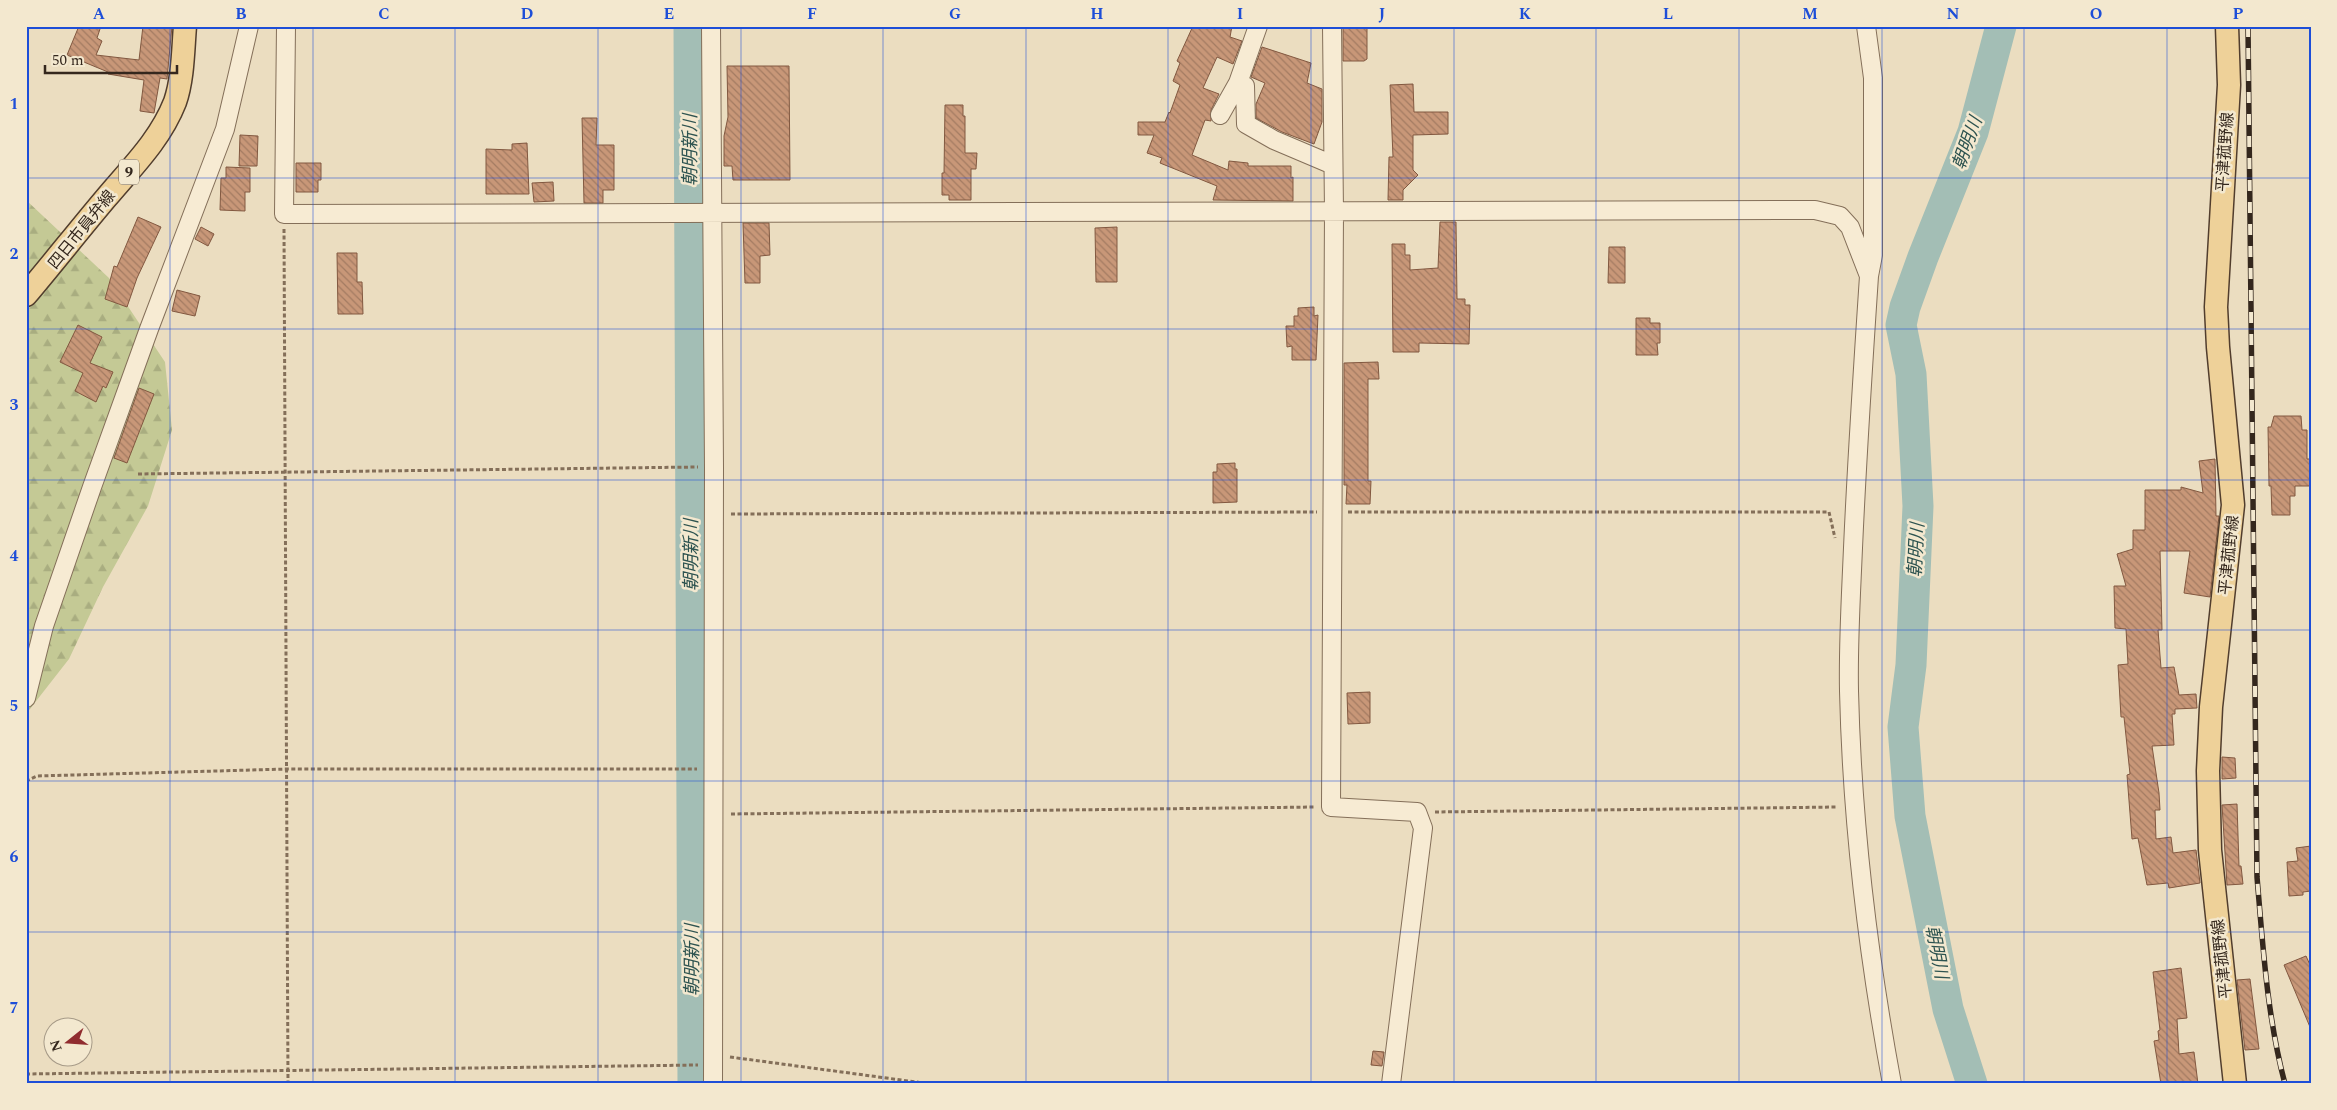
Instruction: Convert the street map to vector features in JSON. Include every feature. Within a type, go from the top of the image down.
[{"type":"main road","name":"四日市員弁線","points":[[26,296],[106,197],[145,154],[164,124],[175,100],[183,56],[185,26]]},
{"type":"main road","name":"平津菰野線","points":[[2227,26],[2229,85],[2216,307],[2233,505],[2211,707],[2208,772],[2210,850],[2234,1084]]},
{"type":"street","points":[[26,698],[44,626],[92,487],[148,329],[225,129],[250,26]]},
{"type":"street","points":[[286,26],[284,214],[697,211],[1334,212],[1815,210],[1840,216],[1850,227],[1869,276]]},
{"type":"street","points":[[711,26],[697,211],[713,814],[713,1084]]},
{"type":"street","points":[[1220,115],[1238,83],[1258,26]]},
{"type":"street","points":[[1332,26],[1334,212],[1332,807],[1417,812],[1424,828],[1391,1084]]},
{"type":"street","points":[[1866,26],[1873,78],[1873,255],[1869,276],[1857,458],[1849,690],[1851,745],[1864,893],[1881,1026],[1892,1084]]},
{"type":"street","points":[[1238,83],[1245,86],[1246,124],[1274,140],[1333,165]]},
{"type":"path","points":[[284,214],[288,1084]]},
{"type":"path","points":[[138,474],[697,467]]},
{"type":"path","points":[[26,781],[36,776],[287,769],[702,769]]},
{"type":"path","points":[[713,814],[1332,807]]},
{"type":"path","points":[[1417,812],[1837,807]]},
{"type":"path","points":[[713,1055],[931,1084]]},
{"type":"path","points":[[26,1074],[699,1065]]},
{"type":"green space","points":[[26,200],[109,278],[165,362],[172,430],[148,506],[103,587],[69,659],[26,714]]},
{"type":"building","points":[[79,26],[101,26],[97,38],[102,41],[96,55],[139,60],[143,26],[172,26],[167,79],[160,78],[154,113],[140,111],[144,80],[108,74],[108,72],[67,55]]},
{"type":"building","points":[[1193,26],[1232,26],[1230,37],[1242,41],[1233,64],[1217,57],[1203,88],[1219,94],[1211,110],[1211,121],[1205,120],[1192,155],[1228,170],[1229,161],[1248,163],[1248,166],[1291,166],[1293,201],[1213,200],[1217,186],[1160,163],[1162,158],[1147,153],[1154,135],[1138,135],[1138,122],[1165,122],[1180,85],[1173,81],[1180,63],[1177,61]]},
{"type":"building","points":[[1343,26],[1367,26],[1367,59],[1364,61],[1343,61]]},
{"type":"building","points":[[1262,47],[1311,63],[1307,83],[1322,89],[1322,122],[1314,144],[1282,132],[1256,118],[1256,104],[1265,83],[1251,77]]},
{"type":"building","points":[[727,66],[789,66],[790,180],[733,180],[732,166],[724,166],[724,136],[728,117]]},
{"type":"building","points":[[1413,84],[1414,112],[1448,112],[1448,134],[1413,135],[1413,170],[1418,175],[1403,190],[1403,200],[1388,200],[1389,157],[1393,157],[1390,85]]},
{"type":"building","points":[[945,105],[963,105],[963,116],[965,116],[965,153],[977,153],[976,169],[971,169],[971,200],[949,200],[949,195],[942,195]]},
{"type":"building","points":[[582,118],[597,118],[596,145],[614,145],[614,190],[603,190],[603,203],[584,203]]},
{"type":"building","points":[[240,135],[258,136],[257,166],[239,166]]},
{"type":"building","points":[[527,143],[529,194],[486,194],[486,149],[512,150],[512,144]]},
{"type":"building","points":[[296,163],[321,163],[321,180],[318,180],[318,192],[296,192]]},
{"type":"building","points":[[226,167],[250,168],[250,192],[245,192],[245,211],[220,210],[221,178],[226,178]]},
{"type":"building","points":[[553,182],[554,201],[534,202],[532,183]]},
{"type":"building","points":[[138,217],[161,227],[137,278],[127,307],[105,299],[114,266],[117,267]]},
{"type":"building","points":[[1440,222],[1456,222],[1457,299],[1465,299],[1465,305],[1470,305],[1469,344],[1419,343],[1419,352],[1393,352],[1392,244],[1405,244],[1405,255],[1410,255],[1410,270],[1438,268]]},
{"type":"building","points":[[743,223],[769,223],[770,255],[760,256],[760,283],[745,283]]},
{"type":"building","points":[[201,227],[214,234],[208,246],[195,239]]},
{"type":"building","points":[[1117,227],[1117,282],[1096,282],[1095,228]]},
{"type":"building","points":[[1609,247],[1625,247],[1625,283],[1608,283]]},
{"type":"building","points":[[337,253],[357,253],[357,282],[362,282],[363,314],[338,314]]},
{"type":"building","points":[[177,290],[200,296],[195,316],[172,311]]},
{"type":"building","points":[[1314,307],[1314,316],[1318,315],[1316,360],[1292,360],[1292,346],[1287,347],[1286,326],[1294,326],[1294,316],[1298,316],[1298,308]]},
{"type":"building","points":[[1636,318],[1650,318],[1650,323],[1660,323],[1660,343],[1657,343],[1658,355],[1636,355]]},
{"type":"building","points":[[78,325],[102,337],[90,363],[113,372],[106,388],[103,386],[96,402],[75,391],[83,373],[60,362]]},
{"type":"building","points":[[1378,362],[1379,379],[1368,379],[1368,481],[1371,481],[1370,504],[1346,504],[1347,485],[1344,485],[1344,363]]},
{"type":"building","points":[[139,388],[154,394],[127,463],[114,458]]},
{"type":"building","points":[[2274,416],[2301,416],[2302,430],[2307,430],[2307,459],[2311,459],[2311,486],[2295,486],[2295,496],[2290,496],[2290,515],[2272,515],[2271,486],[2269,486],[2268,427],[2271,427]]},
{"type":"building","points":[[2215,459],[2216,516],[2219,516],[2210,597],[2184,593],[2190,551],[2160,551],[2162,630],[2158,630],[2161,668],[2174,667],[2179,695],[2196,694],[2197,708],[2175,709],[2175,714],[2172,714],[2174,745],[2152,746],[2160,810],[2155,810],[2156,839],[2171,837],[2173,853],[2196,850],[2200,883],[2169,888],[2168,883],[2147,885],[2138,838],[2132,839],[2127,775],[2130,774],[2124,717],[2121,717],[2118,665],[2128,664],[2126,629],[2115,628],[2114,586],[2126,586],[2117,554],[2133,549],[2133,530],[2145,530],[2145,490],[2181,490],[2181,487],[2203,493],[2199,461]]},
{"type":"building","points":[[1235,463],[1235,469],[1237,469],[1237,502],[1213,503],[1213,472],[1217,472],[1217,464]]},
{"type":"building","points":[[1370,692],[1370,723],[1348,724],[1347,693]]},
{"type":"building","points":[[2222,757],[2235,758],[2236,778],[2222,779]]},
{"type":"building","points":[[2237,804],[2239,866],[2241,866],[2243,884],[2227,885],[2222,805]]},
{"type":"building","points":[[2311,846],[2311,891],[2303,892],[2303,895],[2289,896],[2287,862],[2298,861],[2296,848]]},
{"type":"building","points":[[2306,956],[2311,967],[2310,1027],[2284,965]]},
{"type":"building","points":[[2181,968],[2187,1018],[2177,1019],[2179,1054],[2194,1052],[2198,1084],[2161,1084],[2154,1041],[2159,1040],[2158,1031],[2160,1030],[2153,972]]},
{"type":"building","points":[[2250,979],[2259,1049],[2245,1050],[2237,980]]},
{"type":"building","points":[[1373,1051],[1384,1052],[1382,1066],[1371,1065]]},
{"type":"waterway","name":"朝明新川","points":[[689,26],[693,1084]]},
{"type":"waterway","name":"朝明川","points":[[1972,1084],[1948,1009],[1910,816],[1903,727],[1911,665],[1918,506],[1911,374],[1901,325],[1905,307],[1923,257],[1973,132],[2001,26]]},
{"type":"railway","points":[[2248,26],[2257,877],[2270,1007],[2285,1084]]}]
